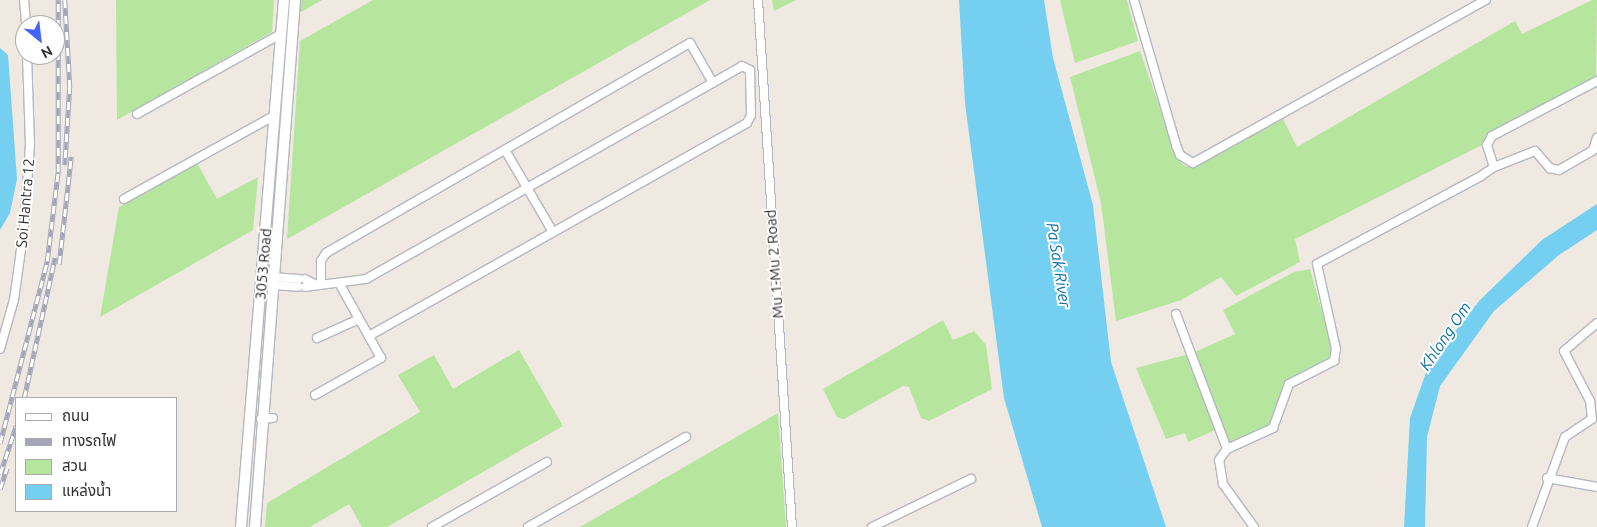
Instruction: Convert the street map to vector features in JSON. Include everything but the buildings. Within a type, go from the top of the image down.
[{"type":"main road","name":"3053 Road","points":[[241,524],[284,0]]},
{"type":"main road","name":"3053 Road","points":[[255,524],[261,419],[295,0]]},
{"type":"main road","points":[[241,524],[255,524]]},
{"type":"street","points":[[24,0],[25,15]]},
{"type":"street","name":"Mu 1-Mu 2 Road","points":[[758,0],[792,527]]},
{"type":"street","points":[[1134,0],[1176,145],[1180,155],[1193,163],[1486,0]]},
{"type":"street","points":[[137,114],[281,34]]},
{"type":"street","points":[[318,284],[321,261],[326,253],[690,43],[713,83]]},
{"type":"street","name":"Soi Hantra 12","points":[[0,350],[14,300],[24,228],[30,145],[27,65]]},
{"type":"street","points":[[272,281],[318,284],[366,279],[713,83],[746,67],[751,115],[747,123],[369,336]]},
{"type":"street","points":[[1494,168],[1487,145],[1492,136],[1597,81]]},
{"type":"street","points":[[124,199],[274,116]]},
{"type":"street","points":[[1254,527],[1218,472],[1219,460],[1227,449],[1273,428],[1289,384],[1334,361],[1336,349],[1317,264],[1494,168],[1535,151],[1550,168],[1559,170],[1593,150],[1597,138]]},
{"type":"street","points":[[505,150],[553,232]]},
{"type":"street","points":[[315,395],[381,358],[339,283]]},
{"type":"street","points":[[1176,314],[1227,449]]},
{"type":"street","points":[[317,338],[359,318]]},
{"type":"street","points":[[1532,527],[1547,478],[1565,437],[1592,419],[1590,401],[1564,351],[1597,323]]},
{"type":"street","points":[[261,419],[274,418]]},
{"type":"street","points":[[528,527],[686,437]]},
{"type":"street","points":[[432,527],[547,462]]},
{"type":"street","points":[[1547,478],[1597,487]]},
{"type":"street","points":[[872,527],[971,479]]},
{"type":"green space","points":[[116,0],[274,0],[272,32],[117,120]]},
{"type":"green space","points":[[298,0],[322,0],[301,12],[297,10]]},
{"type":"green space","points":[[373,0],[710,0],[287,239],[300,41]]},
{"type":"green space","points":[[772,0],[796,0],[774,11]]},
{"type":"green space","points":[[1060,0],[1127,0],[1138,41],[1075,63]]},
{"type":"green space","points":[[1592,0],[1597,0],[1596,77],[1492,133],[1482,145],[1295,239],[1300,262],[1236,296],[1221,277],[1181,300],[1116,321],[1101,203],[1070,77],[1140,51],[1177,157],[1184,166],[1194,167],[1283,119],[1297,147],[1515,21],[1522,34]]},
{"type":"green space","points":[[197,163],[217,199],[258,177],[253,230],[100,317],[119,207]]},
{"type":"green space","points":[[1310,269],[1333,350],[1326,363],[1284,383],[1270,426],[1228,445],[1222,427],[1188,442],[1185,433],[1166,439],[1136,368],[1189,354],[1200,379],[1205,376],[1195,352],[1235,334],[1223,310],[1294,272]]},
{"type":"green space","points":[[943,320],[953,340],[974,331],[986,345],[992,389],[929,421],[921,418],[909,387],[903,386],[844,419],[837,417],[823,389]]},
{"type":"green space","points":[[519,350],[563,426],[387,527],[362,527],[349,504],[310,527],[265,527],[267,503],[420,412],[398,375],[434,355],[453,389]]},
{"type":"green space","points":[[778,413],[786,527],[580,527]]},
{"type":"water","name":"Pa Sak River","points":[[959,0],[1044,0],[1053,58],[1093,205],[1111,362],[1166,527],[1042,527],[1004,398],[965,103]]},
{"type":"water","points":[[0,48],[8,55],[17,179],[10,213],[0,230]]},
{"type":"water","points":[[1597,204],[1597,230],[1559,255],[1494,311],[1440,386],[1427,437],[1425,527],[1404,527],[1410,418],[1429,364],[1480,300],[1542,240]]},
{"type":"railway","points":[[0,443],[47,261],[58,172],[58,0]]},
{"type":"railway","points":[[65,0],[70,86],[65,165]]},
{"type":"railway","points":[[59,264],[71,157]]},
{"type":"railway","points":[[24,397],[55,257]]},
{"type":"railway","points":[[0,474],[15,429]]},
{"type":"railway","points":[[0,489],[7,468]]},
{"type":"water label","name":"Khlong Om","points":[[1445,336]]}]
